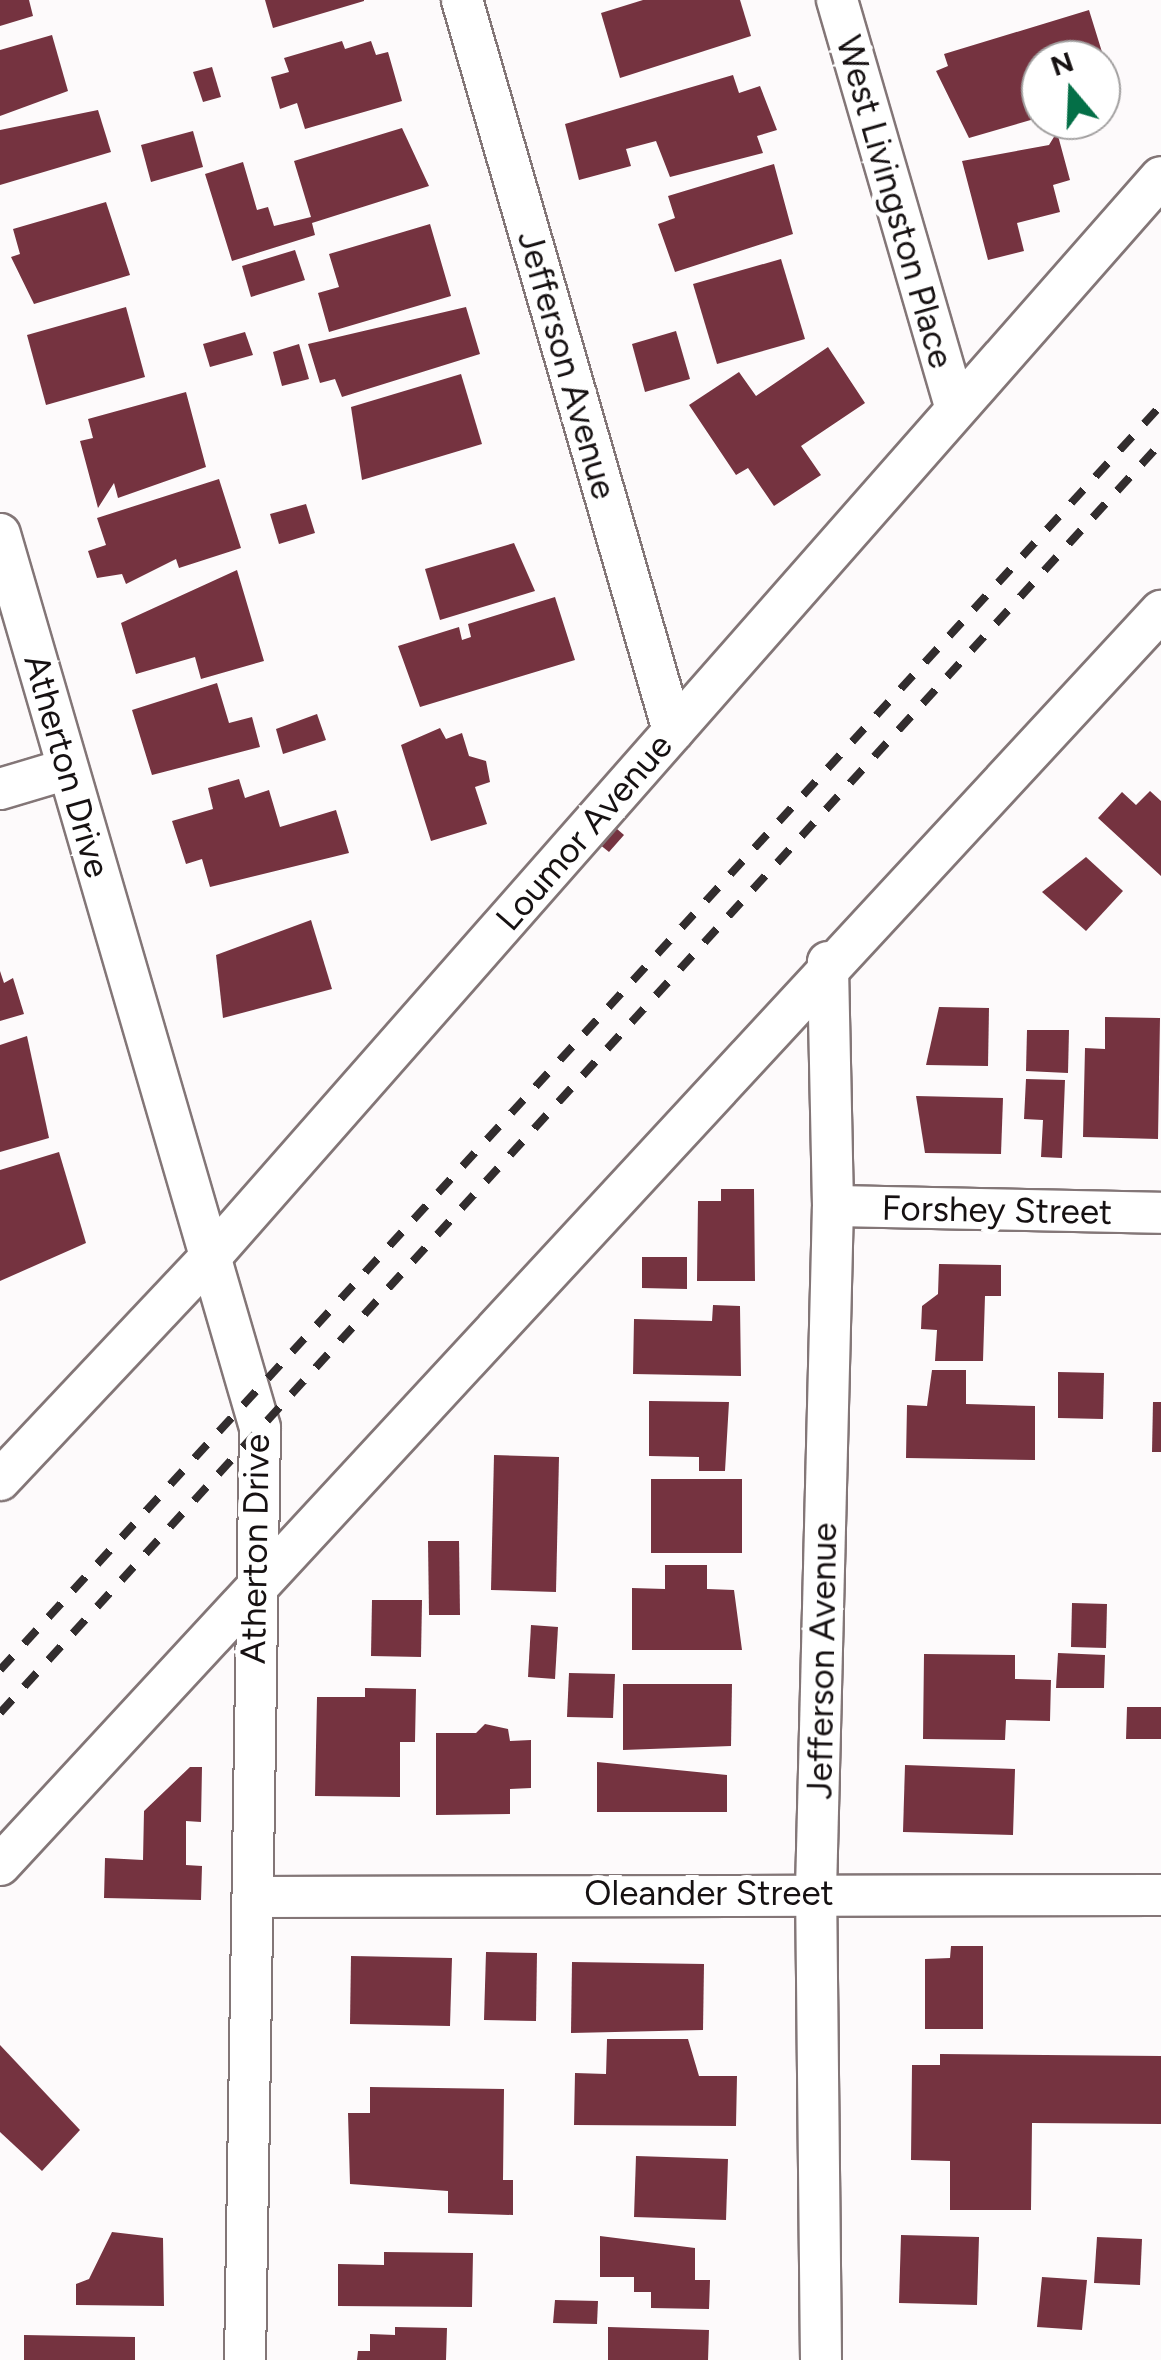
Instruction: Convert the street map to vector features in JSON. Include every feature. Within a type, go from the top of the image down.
[{"type":"street","name":"Jefferson Avenue","points":[[462,0],[673,731]]},
{"type":"street","name":"West Livingston Place","points":[[837,0],[954,404]]},
{"type":"street","name":"Loumor Avenue","points":[[0,1480],[214,1253],[673,731],[954,404],[1161,177]]},
{"type":"street","name":"Atherton Drive","points":[[0,534],[214,1253],[260,1428],[252,1595],[256,1897],[245,2360]]},
{"type":"street","points":[[0,1864],[252,1595],[828,962],[1161,611]]},
{"type":"street","points":[[0,789],[67,769]]},
{"type":"street","name":"Jefferson Avenue","points":[[821,2360],[816,1891],[833,1206],[828,962]]},
{"type":"street","name":"Forshey Street","points":[[833,1206],[1161,1213]]},
{"type":"street","name":"Oleander Street","points":[[256,1897],[816,1891],[1161,1895]]},
{"type":"building","points":[[0,0],[29,0],[33,16],[0,26]]},
{"type":"building","points":[[265,0],[364,0],[364,1],[273,28]]},
{"type":"building","points":[[643,0],[740,0],[751,36],[620,78],[601,13]]},
{"type":"building","points":[[1089,10],[1098,40],[1021,40],[1021,123],[969,138],[936,71],[948,66],[944,54]]},
{"type":"building","points":[[52,35],[68,91],[0,116],[0,50]]},
{"type":"building","points":[[342,41],[345,49],[371,41],[376,55],[388,52],[402,101],[305,129],[297,103],[280,109],[271,77],[289,72],[284,58]]},
{"type":"building","points":[[212,67],[221,97],[203,102],[193,72]]},
{"type":"building","points":[[733,75],[739,93],[760,86],[777,130],[757,136],[763,153],[670,177],[656,141],[626,149],[631,166],[579,180],[565,124]]},
{"type":"building","points":[[98,110],[111,152],[0,185],[0,130]]},
{"type":"building","points":[[402,128],[429,186],[312,223],[315,235],[232,261],[205,174],[243,162],[257,210],[268,207],[274,226],[311,217],[294,161]]},
{"type":"building","points":[[193,131],[203,167],[151,182],[141,145]]},
{"type":"building","points":[[1052,140],[1059,140],[1070,180],[1053,185],[1060,212],[1017,223],[1024,251],[988,260],[962,161],[1049,145]]},
{"type":"building","points":[[774,164],[793,234],[675,272],[658,224],[675,218],[668,196]]},
{"type":"building","points":[[106,202],[130,275],[34,304],[11,257],[20,254],[13,229]]},
{"type":"building","points":[[430,224],[451,296],[329,332],[318,293],[339,287],[329,254]]},
{"type":"building","points":[[295,250],[305,280],[251,297],[242,266]]},
{"type":"building","points":[[781,259],[805,339],[717,364],[693,284]]},
{"type":"building","points":[[126,307],[145,377],[46,405],[27,335]]},
{"type":"building","points":[[466,307],[480,354],[342,397],[335,379],[320,383],[308,344]]},
{"type":"building","points":[[676,331],[690,379],[645,392],[632,344]]},
{"type":"building","points":[[245,332],[253,355],[210,367],[203,344]]},
{"type":"building","points":[[299,344],[309,379],[282,386],[273,352]]},
{"type":"building","points":[[828,347],[865,403],[801,446],[821,475],[774,506],[748,468],[736,475],[689,405],[739,372],[756,396]]},
{"type":"building","points":[[461,374],[482,444],[362,480],[351,407]]},
{"type":"building","points":[[186,392],[206,467],[118,498],[114,483],[98,508],[80,441],[93,438],[88,419]]},
{"type":"building","points":[[219,479],[241,548],[179,568],[176,559],[126,584],[122,574],[97,578],[88,551],[106,545],[97,518]]},
{"type":"building","points":[[306,504],[315,533],[279,544],[270,514]]},
{"type":"building","points":[[514,543],[535,591],[440,620],[425,569]]},
{"type":"building","points":[[237,570],[264,661],[201,679],[195,657],[136,674],[121,623]]},
{"type":"building","points":[[555,597],[575,660],[420,707],[398,646],[459,627],[462,640],[471,637],[468,624]]},
{"type":"building","points":[[217,683],[229,723],[252,717],[260,747],[152,775],[132,710]]},
{"type":"building","points":[[317,714],[326,740],[283,754],[276,729]]},
{"type":"building","points":[[440,728],[446,739],[462,733],[469,756],[486,761],[490,782],[475,787],[487,824],[431,841],[401,745]]},
{"type":"building","points":[[239,779],[245,798],[269,790],[280,827],[336,810],[349,853],[210,887],[202,859],[186,864],[172,821],[213,809],[208,788]]},
{"type":"building","points":[[1150,791],[1161,801],[1161,876],[1098,818],[1122,792],[1136,805]]},
{"type":"building","points":[[609,822],[624,835],[609,852],[594,840]]},
{"type":"building","points":[[1086,857],[1123,891],[1086,931],[1042,892]]},
{"type":"building","points":[[311,920],[332,989],[223,1018],[216,955]]},
{"type":"building","points":[[0,971],[4,983],[13,978],[24,1014],[0,1021]]},
{"type":"building","points":[[939,1007],[989,1008],[988,1066],[926,1065]]},
{"type":"building","points":[[1105,1017],[1160,1018],[1158,1139],[1083,1137],[1085,1048],[1105,1049]]},
{"type":"building","points":[[1027,1030],[1069,1030],[1068,1073],[1026,1071]]},
{"type":"building","points":[[27,1036],[49,1138],[0,1152],[0,1045]]},
{"type":"building","points":[[1026,1079],[1065,1080],[1062,1158],[1041,1157],[1043,1120],[1024,1119]]},
{"type":"building","points":[[916,1096],[1003,1098],[1001,1154],[925,1153]]},
{"type":"building","points":[[59,1152],[86,1243],[0,1281],[0,1170]]},
{"type":"building","points":[[721,1189],[754,1189],[755,1281],[697,1281],[698,1201],[721,1201]]},
{"type":"building","points":[[642,1257],[687,1257],[687,1289],[642,1288]]},
{"type":"building","points":[[939,1264],[1001,1265],[1001,1296],[985,1296],[983,1361],[935,1361],[937,1330],[921,1329],[922,1306],[938,1294]]},
{"type":"building","points":[[713,1305],[740,1306],[741,1376],[633,1374],[634,1319],[712,1321]]},
{"type":"building","points":[[932,1370],[966,1370],[966,1404],[1035,1406],[1035,1460],[906,1458],[907,1405],[927,1406]]},
{"type":"building","points":[[1058,1372],[1104,1373],[1103,1419],[1058,1418]]},
{"type":"building","points":[[649,1401],[729,1402],[725,1471],[699,1471],[699,1457],[649,1456]]},
{"type":"building","points":[[1153,1402],[1161,1402],[1161,1452],[1152,1452]]},
{"type":"building","points":[[494,1455],[559,1457],[556,1592],[491,1590]]},
{"type":"building","points":[[651,1479],[742,1479],[742,1553],[651,1553]]},
{"type":"building","points":[[428,1541],[459,1541],[460,1615],[429,1615]]},
{"type":"building","points":[[665,1565],[707,1565],[707,1589],[734,1590],[742,1650],[632,1650],[632,1588],[665,1589]]},
{"type":"building","points":[[372,1600],[422,1600],[421,1657],[371,1656]]},
{"type":"building","points":[[1072,1603],[1107,1604],[1106,1648],[1071,1647]]},
{"type":"building","points":[[531,1625],[558,1627],[555,1679],[528,1677]]},
{"type":"building","points":[[1058,1653],[1105,1655],[1104,1688],[1056,1688]]},
{"type":"building","points":[[924,1654],[1015,1655],[1015,1679],[1051,1680],[1050,1721],[1006,1720],[1005,1740],[923,1739]]},
{"type":"building","points":[[569,1673],[615,1674],[613,1718],[567,1717]]},
{"type":"building","points":[[623,1684],[732,1684],[731,1746],[623,1750]]},
{"type":"building","points":[[365,1688],[416,1689],[415,1742],[400,1742],[400,1797],[315,1796],[317,1697],[365,1697]]},
{"type":"building","points":[[1127,1707],[1161,1707],[1161,1739],[1126,1739]]},
{"type":"building","points":[[485,1724],[508,1729],[510,1741],[531,1740],[531,1788],[510,1789],[510,1814],[436,1815],[436,1733],[476,1733]]},
{"type":"building","points":[[597,1762],[727,1775],[727,1812],[597,1812]]},
{"type":"building","points":[[905,1765],[1015,1769],[1013,1835],[903,1832]]},
{"type":"building","points":[[190,1767],[202,1767],[201,1822],[186,1821],[186,1865],[202,1866],[201,1900],[104,1898],[105,1858],[143,1860],[144,1811]]},
{"type":"building","points":[[951,1946],[983,1946],[983,2029],[925,2029],[925,1959],[950,1958]]},
{"type":"building","points":[[486,1952],[537,1953],[536,2021],[484,2020]]},
{"type":"building","points":[[351,1956],[452,1958],[450,2026],[350,2024]]},
{"type":"building","points":[[572,1962],[704,1964],[703,2030],[571,2033]]},
{"type":"building","points":[[607,2039],[688,2039],[699,2076],[737,2076],[736,2126],[574,2125],[575,2073],[606,2074]]},
{"type":"building","points":[[0,2045],[80,2130],[42,2171],[0,2132]]},
{"type":"building","points":[[940,2054],[1161,2056],[1161,2124],[1032,2123],[1031,2210],[950,2210],[950,2161],[911,2160],[912,2065],[940,2065]]},
{"type":"building","points":[[370,2087],[504,2089],[503,2180],[513,2180],[513,2215],[448,2213],[448,2191],[350,2184],[348,2113],[370,2113]]},
{"type":"building","points":[[636,2156],[728,2159],[726,2220],[634,2217]]},
{"type":"building","points":[[112,2232],[163,2238],[164,2306],[76,2305],[76,2284],[89,2279]]},
{"type":"building","points":[[901,2235],[979,2237],[977,2305],[899,2303]]},
{"type":"building","points":[[600,2236],[695,2248],[695,2280],[710,2280],[709,2309],[651,2308],[651,2292],[634,2292],[634,2277],[600,2277]]},
{"type":"building","points":[[1097,2237],[1142,2239],[1140,2285],[1094,2283]]},
{"type":"building","points":[[384,2252],[473,2253],[472,2307],[338,2306],[338,2264],[384,2265]]},
{"type":"building","points":[[1042,2277],[1087,2280],[1082,2330],[1037,2327]]},
{"type":"building","points":[[555,2300],[598,2301],[597,2324],[553,2323]]},
{"type":"building","points":[[395,2327],[447,2328],[446,2360],[357,2360],[358,2351],[370,2351],[370,2334],[395,2335]]},
{"type":"building","points":[[608,2327],[709,2330],[708,2360],[608,2360]]},
{"type":"building","points":[[24,2335],[135,2337],[135,2360],[24,2360]]},
{"type":"railway","points":[[0,1670],[1161,405]]},
{"type":"railway","points":[[0,1713],[1161,443]]}]
